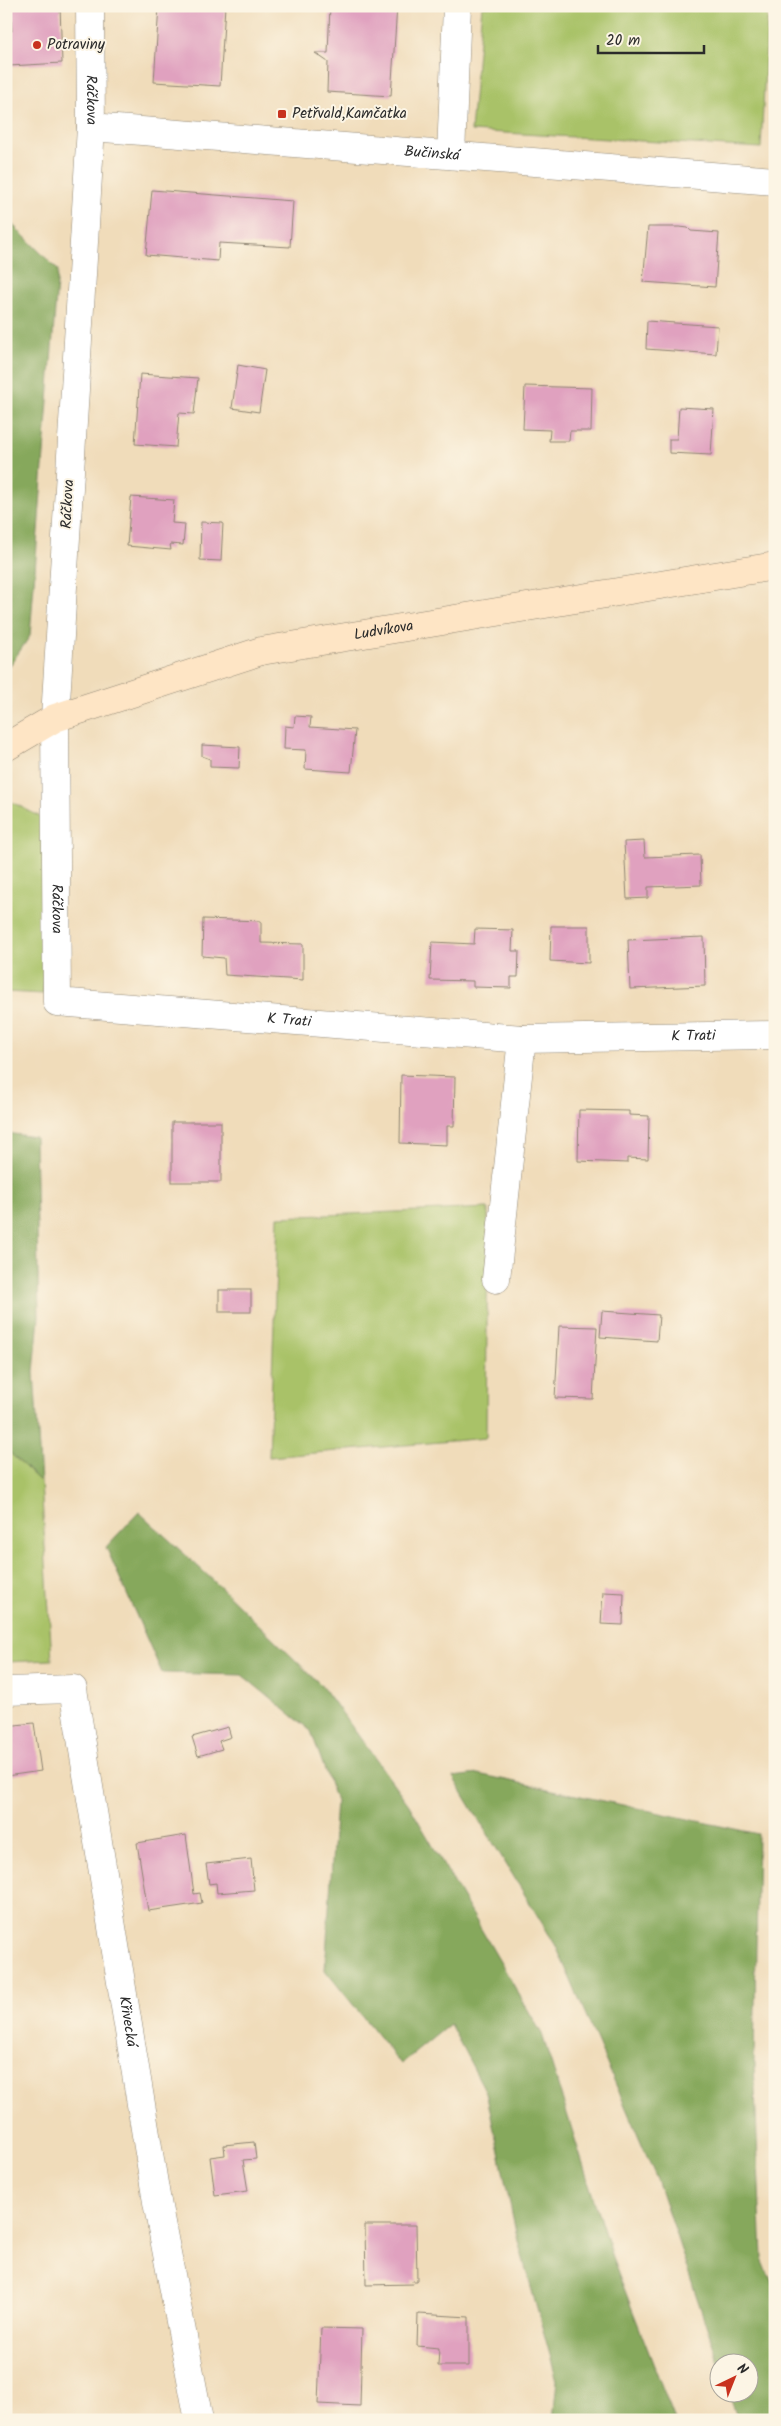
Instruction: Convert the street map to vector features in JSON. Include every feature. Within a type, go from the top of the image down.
[{"type":"street","name":"Ráčkova","points":[[57,1002],[55,718],[91,127],[90,6]]},
{"type":"street","points":[[450,155],[456,6]]},
{"type":"street","name":"Bučinská","points":[[91,127],[775,180]]},
{"type":"street","name":"Ludvíkova","points":[[6,747],[55,718],[261,651],[775,566]]},
{"type":"street","name":"K Trati","points":[[57,1002],[522,1039],[775,1036]]},
{"type":"street","points":[[496,1279],[522,1039]]},
{"type":"street","name":"Křivecká","points":[[6,1691],[73,1689],[157,2202],[199,2420]]},
{"type":"green space","points":[[482,6],[768,6],[761,148],[471,131]]},
{"type":"green space","points":[[6,218],[58,270],[30,636],[6,671]]},
{"type":"green space","points":[[6,799],[50,822],[43,994],[6,992]]},
{"type":"green space","points":[[6,1133],[35,1137],[39,1317],[34,1372],[41,1482],[6,1449]]},
{"type":"green space","points":[[488,1208],[486,1438],[269,1457],[278,1217]]},
{"type":"green space","points":[[6,1449],[41,1482],[52,1660],[6,1662]]},
{"type":"green space","points":[[139,1512],[218,1585],[323,1687],[409,1805],[542,2034],[612,2257],[675,2420],[553,2420],[557,2380],[518,2241],[486,2092],[450,2024],[401,2064],[325,1970],[336,1801],[311,1731],[242,1675],[162,1673],[106,1547]]},
{"type":"green space","points":[[478,1774],[758,1834],[754,2064],[762,2258],[775,2290],[775,2420],[738,2420],[732,2404],[758,2404],[758,2354],[716,2354],[658,2182],[556,1946],[453,1777]]},
{"type":"building","points":[[10,6],[60,6],[62,63],[9,66],[9,62],[6,62],[6,32],[12,31]]},
{"type":"building","points":[[159,6],[225,6],[220,86],[154,82]]},
{"type":"building","points":[[330,6],[397,6],[391,96],[327,92],[328,62],[315,53],[328,53]]},
{"type":"building","points":[[152,190],[293,201],[290,247],[219,243],[218,261],[146,255]]},
{"type":"building","points":[[648,227],[680,227],[688,228],[691,231],[719,233],[715,287],[643,282]]},
{"type":"building","points":[[647,321],[718,326],[716,354],[646,349]]},
{"type":"building","points":[[238,365],[265,370],[259,412],[232,408]]},
{"type":"building","points":[[140,374],[198,378],[194,414],[179,413],[176,447],[135,444]]},
{"type":"building","points":[[525,386],[592,388],[591,431],[570,431],[569,441],[549,441],[550,430],[523,429]]},
{"type":"building","points":[[679,407],[714,409],[711,455],[669,453],[669,439],[677,439]]},
{"type":"building","points":[[131,497],[174,500],[172,523],[185,524],[183,545],[170,544],[171,550],[127,546]]},
{"type":"building","points":[[201,522],[223,523],[221,561],[200,560]]},
{"type":"building","points":[[295,716],[311,717],[310,727],[355,730],[351,772],[305,769],[306,750],[284,749],[285,726],[294,727]]},
{"type":"building","points":[[202,745],[240,747],[239,768],[210,767],[210,759],[202,756]]},
{"type":"building","points":[[644,841],[645,857],[700,855],[701,885],[648,887],[648,898],[627,899],[624,842]]},
{"type":"building","points":[[203,919],[261,921],[261,943],[303,944],[303,980],[225,975],[224,958],[202,956]]},
{"type":"building","points":[[551,926],[589,926],[589,963],[550,961]]},
{"type":"building","points":[[475,929],[513,930],[512,951],[519,951],[518,977],[511,977],[511,988],[473,987],[473,981],[430,980],[432,942],[474,944]]},
{"type":"building","points":[[704,937],[705,986],[630,989],[628,940]]},
{"type":"building","points":[[6,1043],[8,1043],[8,1068],[6,1068]]},
{"type":"building","points":[[401,1075],[455,1077],[454,1126],[447,1126],[447,1145],[400,1143]]},
{"type":"building","points":[[579,1110],[629,1111],[629,1115],[649,1116],[648,1159],[627,1158],[627,1163],[578,1161]]},
{"type":"building","points":[[172,1122],[221,1122],[221,1182],[172,1182]]},
{"type":"building","points":[[219,1290],[251,1290],[251,1312],[219,1312]]},
{"type":"building","points":[[602,1311],[659,1315],[657,1341],[600,1337]]},
{"type":"building","points":[[559,1326],[597,1327],[593,1399],[555,1398]]},
{"type":"building","points":[[603,1592],[624,1593],[623,1625],[601,1624]]},
{"type":"building","points":[[34,1723],[41,1771],[6,1776],[6,1726]]},
{"type":"building","points":[[228,1727],[231,1737],[219,1741],[222,1749],[198,1756],[192,1737]]},
{"type":"building","points":[[186,1835],[194,1894],[200,1893],[202,1903],[148,1911],[137,1843]]},
{"type":"building","points":[[251,1859],[254,1890],[217,1893],[216,1883],[209,1884],[206,1864]]},
{"type":"building","points":[[254,2142],[256,2159],[243,2160],[248,2191],[215,2195],[210,2157],[225,2155],[224,2145]]},
{"type":"building","points":[[365,2225],[416,2225],[417,2281],[412,2281],[413,2284],[366,2285]]},
{"type":"building","points":[[418,2314],[469,2317],[469,2366],[438,2366],[439,2348],[417,2346]]},
{"type":"building","points":[[321,2328],[362,2329],[360,2406],[318,2404]]},
{"type":"place","name":"Potraviny","points":[[37,45]]},
{"type":"place","name":"Petřvald,Kamčatka","points":[[282,114]]}]
